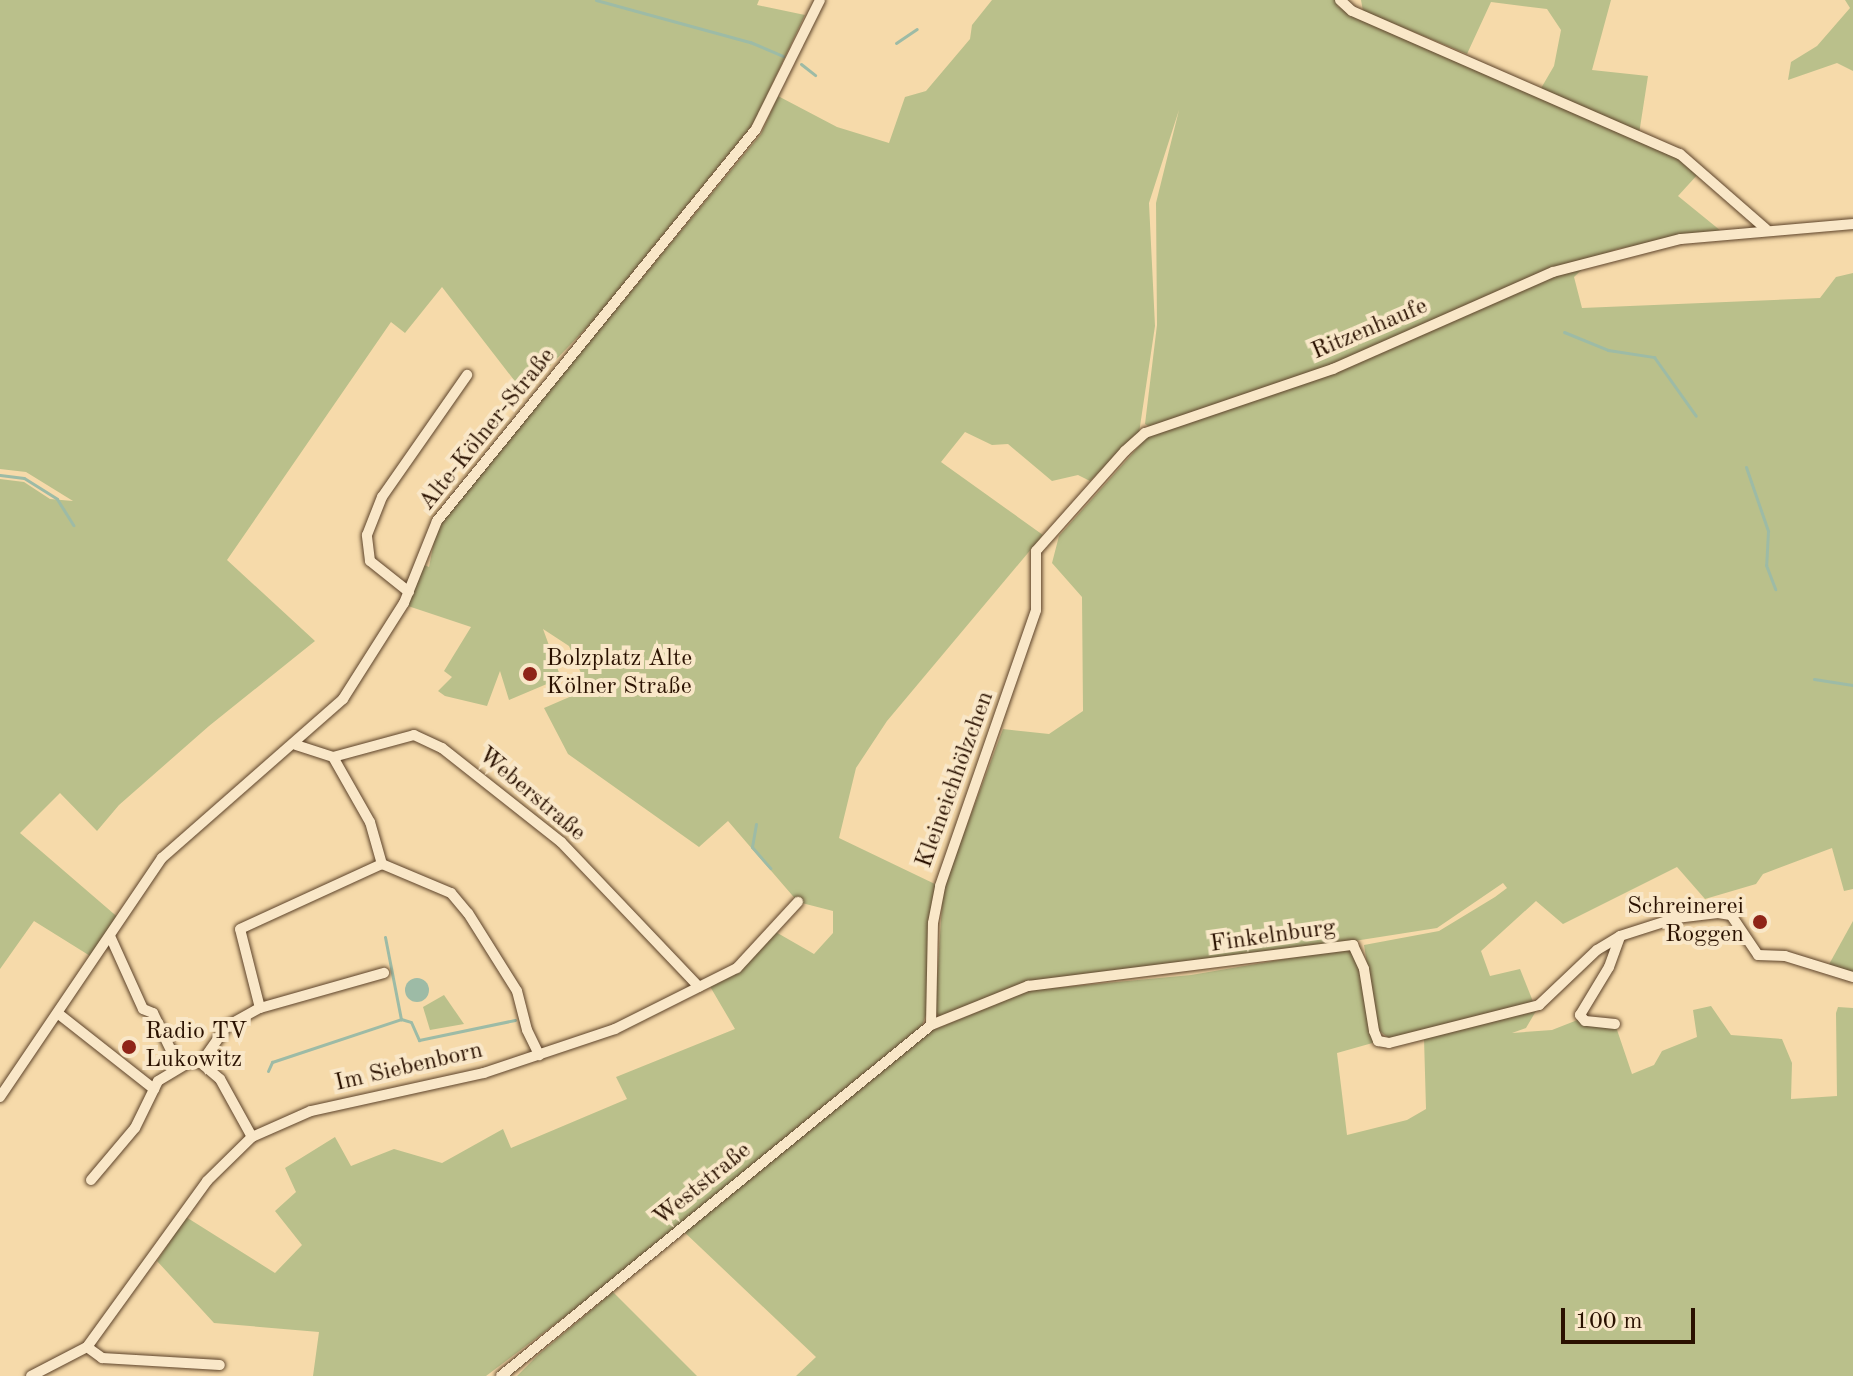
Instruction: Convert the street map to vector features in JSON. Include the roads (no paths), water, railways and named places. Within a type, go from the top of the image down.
[{"type":"street","name":"Alte-Kölner-Straße","points":[[0,1097],[60,1015],[162,858],[296,745],[343,699],[409,592],[437,521],[756,129],[820,0]]},
{"type":"street","points":[[1340,0],[1352,11],[1680,154],[1766,229]]},
{"type":"street","name":"Ritzenhaufe","points":[[1036,551],[1093,483],[1145,433],[1333,369],[1553,272],[1681,239],[1766,229],[1853,224]]},
{"type":"street","points":[[409,592],[390,582],[370,561],[367,535],[382,497],[467,375]]},
{"type":"street","name":"Kleineichhölzchen","points":[[931,1025],[933,923],[940,886],[1036,610],[1036,551]]},
{"type":"street","name":"Weberstraße","points":[[333,757],[414,735],[442,748],[561,842],[699,987]]},
{"type":"street","points":[[296,745],[333,757],[370,822],[382,864]]},
{"type":"street","points":[[260,1008],[240,929],[382,864],[451,893],[517,991],[527,1030],[539,1055]]},
{"type":"street","name":"Im Siebenborn","points":[[31,1376],[87,1347],[207,1181],[252,1137],[311,1111],[484,1073],[615,1029],[737,968],[798,902]]},
{"type":"street","name":"Finkelnburg","points":[[931,1025],[1028,986],[1353,945],[1360,953],[1374,1031],[1378,1041],[1389,1043],[1539,1005],[1597,950],[1620,936],[1676,918],[1718,913],[1731,915],[1758,955],[1785,956],[1853,977]]},
{"type":"street","points":[[110,936],[143,1009],[153,1013],[178,1065]]},
{"type":"street","points":[[1615,1024],[1585,1021],[1580,1015],[1609,967],[1620,936]]},
{"type":"street","points":[[201,1063],[227,1026],[260,1008],[384,973]]},
{"type":"street","points":[[60,1015],[154,1089]]},
{"type":"street","name":"Weststraße","points":[[501,1376],[931,1025]]},
{"type":"street","points":[[91,1180],[135,1128],[154,1089],[178,1065],[201,1063],[220,1079],[252,1137]]},
{"type":"street","points":[[87,1347],[102,1358],[220,1365]]},
{"type":"waterway","points":[[596,0],[750,42],[783,56]]},
{"type":"waterway","points":[[896,43],[917,29]]},
{"type":"waterway","points":[[801,64],[815,75]]},
{"type":"waterway","points":[[1564,332],[1608,350],[1654,357],[1696,416]]},
{"type":"waterway","points":[[1746,467],[1768,531],[1766,565],[1775,589]]},
{"type":"waterway","points":[[0,475],[24,478],[57,499],[73,525]]},
{"type":"waterway","points":[[1814,679],[1853,685]]},
{"type":"waterway","points":[[756,824],[752,847],[770,868]]},
{"type":"waterway","points":[[385,937],[401,1019]]},
{"type":"waterway","points":[[268,1071],[272,1062],[401,1019],[411,1022],[419,1040],[515,1020]]},
{"type":"place","name":"Bolzplatz Alte Kölner Straße","points":[[530,674]]},
{"type":"place","name":"Schreinerei Roggen","points":[[1760,922]]},
{"type":"place","name":"Radio TV Lukowitz","points":[[129,1047]]}]
